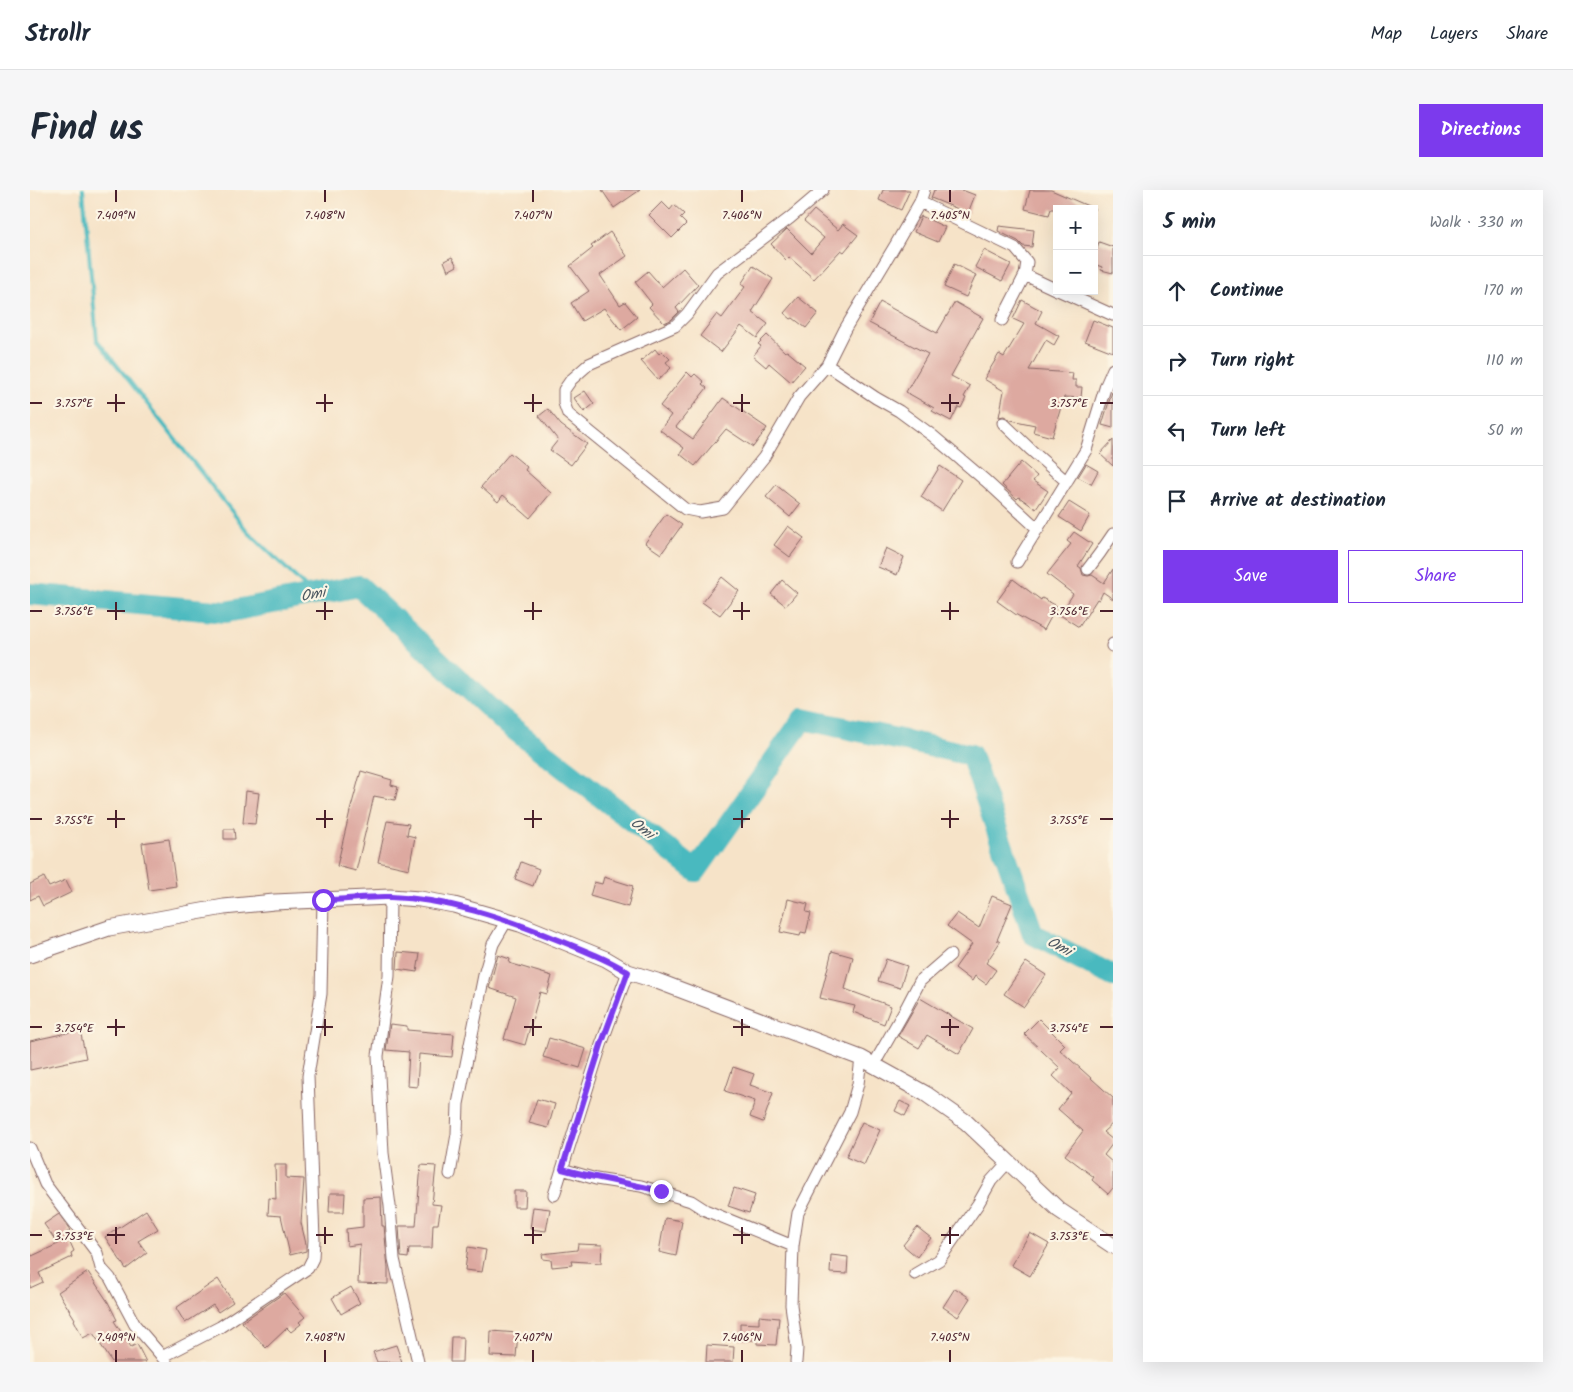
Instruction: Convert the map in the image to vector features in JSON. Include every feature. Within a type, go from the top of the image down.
[{"type":"main road","points":[[30,955],[109,928],[224,907],[274,902],[390,897],[420,899],[454,905],[506,920],[606,959],[628,972],[657,981],[867,1062],[926,1094],[966,1122],[1059,1210],[1113,1246]]},
{"type":"street","points":[[823,190],[790,218],[718,273],[688,314],[675,326],[589,364],[571,380],[564,390],[564,403],[568,414],[685,509],[700,512],[723,508],[764,457],[799,397],[827,365],[845,329],[920,202],[924,190]]},
{"type":"street","points":[[920,202],[1015,248],[1027,262],[1025,275],[1002,320]]},
{"type":"street","points":[[1025,275],[1053,288]]},
{"type":"street","points":[[1069,295],[1113,315]]},
{"type":"street","points":[[827,365],[899,411],[933,436],[1038,529]]},
{"type":"street","points":[[1017,562],[1086,450],[1106,385],[1113,369]]},
{"type":"street","points":[[1003,423],[1067,482]]},
{"type":"street","points":[[1088,569],[1113,534]]},
{"type":"street","points":[[390,897],[389,976],[378,1056],[383,1152],[394,1259],[418,1362]]},
{"type":"street","points":[[30,1148],[45,1184],[97,1254],[101,1268],[110,1278],[135,1325],[164,1359],[220,1327],[308,1268],[313,1258],[314,1240],[308,1076],[320,994],[323,900]]},
{"type":"street","points":[[450,1174],[457,1134],[458,1104],[484,976],[493,944],[506,920]]},
{"type":"street","points":[[797,1362],[792,1305],[793,1246],[798,1213],[850,1112],[867,1062],[906,1008],[920,981],[950,956]]},
{"type":"street","points":[[554,1195],[601,1045],[628,972]]},
{"type":"street","points":[[915,1274],[939,1260],[978,1204],[991,1181],[1009,1162]]},
{"type":"street","points":[[562,1169],[596,1179],[647,1188],[691,1201],[705,1210],[793,1246]]},
{"type":"building","points":[[602,190],[640,190],[614,208]]},
{"type":"building","points":[[883,190],[910,190],[901,210],[879,200]]},
{"type":"building","points":[[934,190],[962,190],[975,195],[968,213],[931,198]]},
{"type":"building","points":[[1030,190],[1051,190],[1086,205],[1053,205],[1049,215],[1025,209]]},
{"type":"building","points":[[662,202],[670,210],[674,205],[684,214],[680,218],[686,224],[672,238],[649,215]]},
{"type":"building","points":[[814,210],[838,230],[843,224],[858,235],[844,252],[841,250],[814,279],[789,257],[786,260],[771,244],[787,229],[811,253],[824,238],[804,221]]},
{"type":"building","points":[[921,216],[945,227],[938,242],[914,232]]},
{"type":"building","points":[[999,226],[1034,230],[1032,247],[1023,246],[1018,241],[998,231]]},
{"type":"building","points":[[610,232],[627,256],[600,275],[620,305],[625,302],[637,317],[621,330],[604,308],[582,321],[571,303],[589,291],[570,266],[593,248],[591,246]]},
{"type":"building","points":[[1099,242],[1113,247],[1113,273],[1101,270],[1102,267],[1098,266]]},
{"type":"building","points":[[984,250],[1011,264],[1002,281],[975,267]]},
{"type":"building","points":[[452,257],[457,266],[448,271],[444,261]]},
{"type":"building","points":[[954,264],[976,275],[966,297],[944,287]]},
{"type":"building","points":[[753,266],[773,279],[752,312],[768,324],[757,338],[741,326],[721,352],[700,336],[717,314],[722,318],[745,287],[741,284]]},
{"type":"building","points":[[683,268],[698,285],[676,308],[679,312],[671,320],[664,323],[649,307],[652,304],[635,282],[648,271],[662,287]]},
{"type":"building","points":[[798,297],[818,313],[806,328],[784,313]]},
{"type":"building","points":[[1022,300],[1042,311],[1036,323],[1059,336],[1054,345],[1046,340],[1029,370],[1073,373],[1072,380],[1076,380],[1076,387],[1082,387],[1081,398],[1064,397],[1052,437],[1033,432],[1035,425],[1011,420],[1004,416],[999,417],[1004,391],[984,379],[999,354],[1004,357],[1024,324],[1013,319]]},
{"type":"building","points":[[880,302],[937,333],[955,302],[983,318],[951,376],[970,386],[961,408],[958,407],[951,421],[932,411],[934,408],[906,392],[928,354],[869,323]]},
{"type":"building","points":[[1093,320],[1113,328],[1113,352],[1085,341]]},
{"type":"building","points":[[767,335],[785,352],[787,351],[805,366],[791,382],[769,363],[766,367],[753,356],[761,346],[758,344]]},
{"type":"building","points":[[655,349],[659,354],[662,351],[670,359],[666,362],[671,368],[658,380],[641,361]]},
{"type":"building","points":[[687,372],[692,377],[695,374],[704,382],[702,384],[707,388],[676,427],[693,439],[723,398],[767,428],[753,447],[726,429],[695,466],[680,454],[684,448],[660,430],[671,415],[660,406]]},
{"type":"building","points":[[585,391],[594,404],[584,412],[574,398]]},
{"type":"building","points":[[1113,393],[1113,428],[1102,425]]},
{"type":"building","points":[[548,409],[561,425],[587,444],[571,465],[550,450],[558,440],[539,416]]},
{"type":"building","points":[[1113,440],[1113,466],[1100,454]]},
{"type":"building","points":[[510,453],[527,467],[525,470],[551,493],[530,518],[503,495],[498,502],[481,487]]},
{"type":"building","points":[[1021,462],[1037,476],[1033,481],[1048,491],[1036,509],[1019,497],[1017,499],[1002,485]]},
{"type":"building","points":[[1086,464],[1098,471],[1091,484],[1078,477]]},
{"type":"building","points":[[940,466],[961,480],[942,511],[921,497]]},
{"type":"building","points":[[776,485],[800,504],[790,517],[766,497]]},
{"type":"building","points":[[1069,502],[1090,515],[1081,531],[1059,517]]},
{"type":"building","points":[[666,514],[682,525],[661,554],[645,543]]},
{"type":"building","points":[[788,526],[804,538],[790,557],[774,545]]},
{"type":"building","points":[[1074,532],[1092,544],[1078,566],[1081,568],[1083,575],[1092,575],[1104,583],[1113,569],[1113,599],[1103,592],[1079,627],[1060,615],[1073,594],[1047,574],[1071,544],[1067,541]]},
{"type":"building","points":[[886,548],[904,557],[897,575],[878,567]]},
{"type":"building","points":[[722,577],[739,591],[720,615],[702,602]]},
{"type":"building","points":[[1013,579],[1041,600],[1042,598],[1057,606],[1044,630],[1015,614],[997,601]]},
{"type":"building","points":[[782,580],[797,593],[786,606],[771,594]]},
{"type":"building","points":[[361,771],[392,780],[391,785],[398,787],[395,800],[374,796],[356,871],[337,866]]},
{"type":"building","points":[[246,791],[259,793],[255,824],[243,823]]},
{"type":"building","points":[[387,821],[409,824],[407,835],[415,837],[409,869],[378,862]]},
{"type":"building","points":[[224,829],[234,829],[235,839],[224,839]]},
{"type":"building","points":[[169,839],[176,886],[149,890],[142,843]]},
{"type":"building","points":[[521,862],[539,869],[533,886],[515,879]]},
{"type":"building","points":[[44,877],[49,887],[66,880],[72,892],[43,906],[38,896],[30,900],[30,884]]},
{"type":"building","points":[[604,877],[633,886],[628,907],[590,896],[594,882],[602,884]]},
{"type":"building","points":[[992,896],[1012,904],[997,940],[1000,942],[986,963],[996,970],[986,984],[975,976],[972,981],[955,968],[972,944],[947,926],[957,913],[979,928]]},
{"type":"building","points":[[788,899],[808,904],[806,912],[811,913],[806,933],[801,932],[800,936],[780,932]]},
{"type":"building","points":[[832,951],[853,957],[845,989],[891,1006],[884,1024],[853,1012],[855,1006],[820,998]]},
{"type":"building","points":[[398,952],[420,954],[417,972],[397,969]]},
{"type":"building","points":[[498,955],[510,959],[509,963],[552,976],[547,994],[540,992],[525,1045],[504,1039],[516,997],[489,988]]},
{"type":"building","points":[[886,959],[907,966],[900,988],[878,981]]},
{"type":"building","points":[[1026,962],[1046,975],[1024,1007],[1004,994]]},
{"type":"building","points":[[920,998],[973,1029],[959,1054],[927,1035],[919,1048],[898,1036]]},
{"type":"building","points":[[1039,1019],[1065,1045],[1060,1050],[1113,1098],[1113,1123],[1103,1132],[1113,1140],[1113,1143],[1104,1155],[1113,1163],[1113,1188],[1108,1194],[1092,1180],[1094,1177],[1065,1155],[1083,1131],[1058,1109],[1071,1093],[1053,1076],[1060,1068],[1024,1034]]},
{"type":"building","points":[[390,1024],[407,1026],[407,1030],[454,1034],[452,1057],[419,1054],[417,1087],[407,1086],[409,1052],[386,1050]]},
{"type":"building","points":[[80,1030],[86,1058],[30,1070],[30,1041]]},
{"type":"building","points":[[549,1038],[586,1049],[580,1068],[543,1057]]},
{"type":"building","points":[[733,1067],[754,1074],[750,1085],[773,1093],[763,1122],[750,1117],[755,1101],[725,1091]]},
{"type":"building","points":[[537,1099],[555,1104],[548,1128],[529,1123]]},
{"type":"building","points":[[900,1101],[910,1106],[905,1116],[895,1111]]},
{"type":"building","points":[[862,1122],[880,1130],[864,1165],[846,1157]]},
{"type":"building","points":[[275,1165],[286,1165],[286,1178],[304,1179],[301,1223],[306,1251],[290,1255],[281,1216],[268,1215],[269,1198],[276,1199]]},
{"type":"building","points":[[421,1165],[436,1166],[432,1204],[441,1205],[438,1224],[433,1224],[432,1248],[409,1248],[408,1258],[401,1257],[399,1226],[416,1226]]},
{"type":"building","points":[[734,1188],[755,1195],[749,1213],[728,1206]]},
{"type":"building","points":[[514,1191],[526,1191],[525,1207],[514,1207]]},
{"type":"building","points":[[330,1193],[345,1193],[344,1212],[329,1212]]},
{"type":"building","points":[[381,1197],[388,1284],[358,1283],[360,1244],[347,1246],[346,1229],[363,1227],[363,1198]]},
{"type":"building","points":[[533,1207],[550,1209],[546,1231],[530,1229]]},
{"type":"building","points":[[146,1210],[158,1229],[138,1241],[147,1253],[126,1269],[105,1237]]},
{"type":"building","points":[[59,1214],[70,1230],[66,1233],[74,1251],[71,1253],[72,1257],[39,1273],[43,1282],[30,1288],[30,1252],[32,1256],[58,1244],[44,1224]]},
{"type":"building","points":[[665,1218],[682,1221],[676,1256],[659,1252]]},
{"type":"building","points":[[917,1227],[931,1238],[917,1257],[903,1245]]},
{"type":"building","points":[[1030,1233],[1049,1244],[1030,1276],[1011,1265]]},
{"type":"building","points":[[578,1244],[602,1245],[601,1263],[571,1261],[572,1265],[552,1267],[551,1260],[543,1259],[542,1254],[577,1250]]},
{"type":"building","points":[[468,1247],[486,1250],[482,1272],[465,1270]]},
{"type":"building","points":[[831,1255],[848,1257],[847,1274],[830,1273]]},
{"type":"building","points":[[88,1272],[108,1302],[117,1320],[114,1321],[131,1347],[137,1344],[146,1362],[112,1362],[93,1333],[83,1338],[75,1319],[58,1292]]},
{"type":"building","points":[[218,1279],[233,1302],[218,1312],[213,1305],[185,1323],[176,1308]]},
{"type":"building","points":[[351,1287],[360,1303],[341,1314],[332,1298]]},
{"type":"building","points":[[955,1288],[970,1298],[958,1317],[943,1307]]},
{"type":"building","points":[[284,1293],[305,1317],[299,1322],[301,1324],[291,1332],[287,1328],[266,1348],[242,1322]]},
{"type":"building","points":[[759,1316],[779,1318],[776,1345],[757,1344],[757,1340],[740,1340],[740,1323],[759,1324]]},
{"type":"building","points":[[491,1331],[518,1333],[516,1357],[490,1356]]},
{"type":"building","points":[[451,1337],[463,1337],[462,1362],[450,1362]]},
{"type":"building","points":[[396,1345],[402,1362],[377,1362],[373,1352]]},
{"type":"building","points":[[707,1345],[734,1347],[733,1362],[706,1362]]},
{"type":"waterway","points":[[83,190],[97,340],[248,532],[314,595]]},
{"type":"waterway","name":"Omi","points":[[30,594],[226,612],[359,586],[501,719],[696,871],[803,719],[971,755],[1033,934],[1113,976]]},
{"type":"route","points":[[323,900],[390,897],[420,899],[454,905],[520,924],[606,959],[628,972],[601,1045],[562,1169],[596,1179],[621,1182],[661,1191]]}]
